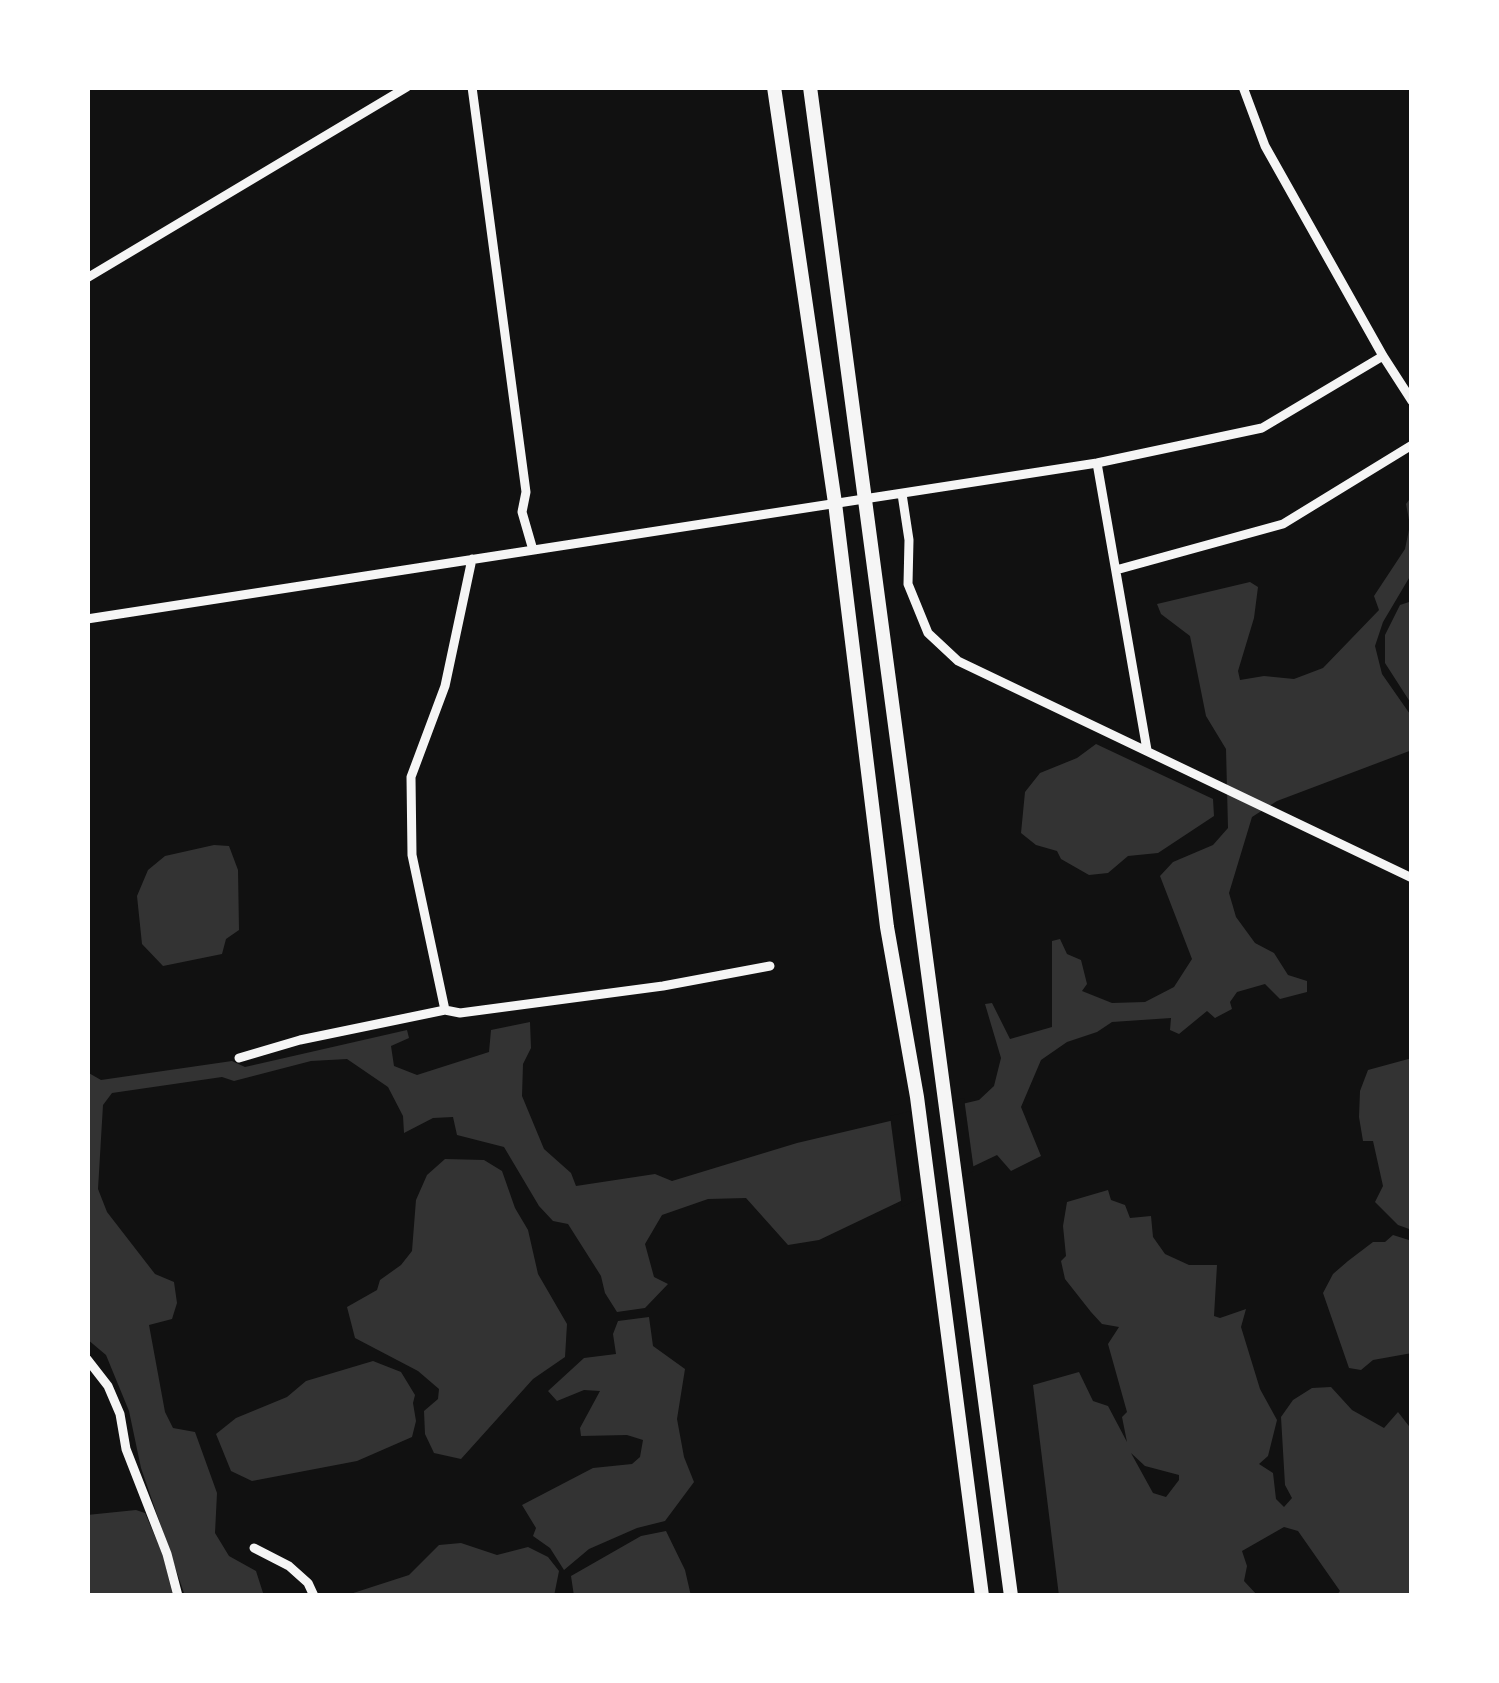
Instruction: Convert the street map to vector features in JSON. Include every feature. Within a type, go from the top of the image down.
[{"type":"main road","points":[[774,87],[835,503],[887,927],[917,1097],[982,1596]]},
{"type":"main road","points":[[810,87],[1011,1596]]},
{"type":"street","points":[[87,278],[407,87]]},
{"type":"street","points":[[472,87],[526,492],[522,512],[532,550]]},
{"type":"street","points":[[1244,87],[1265,146],[1383,356],[1407,380],[1412,401]]},
{"type":"street","points":[[87,619],[1097,463],[1262,428],[1383,356]]},
{"type":"street","points":[[1116,570],[1283,524],[1412,445]]},
{"type":"street","points":[[1097,463],[1147,750]]},
{"type":"street","points":[[902,494],[909,540],[908,584],[928,633],[958,661],[1412,878]]},
{"type":"street","points":[[446,1010],[412,855],[411,776],[445,686],[472,560]]},
{"type":"street","points":[[239,1058],[300,1040],[446,1010],[663,986],[770,966]]},
{"type":"street","points":[[87,1359],[108,1386],[120,1414],[126,1449],[178,1596]]},
{"type":"street","points":[[254,1548],[290,1566],[314,1596]]},
{"type":"shaded area","points":[[1412,496],[1412,573],[1383,622],[1375,646],[1382,674],[1412,717],[1412,750],[1277,801],[1252,817],[1229,893],[1236,917],[1255,943],[1274,953],[1288,975],[1307,981],[1307,992],[1280,999],[1265,984],[1237,992],[1230,1002],[1232,1009],[1215,1018],[1207,1011],[1179,1034],[1170,1030],[1171,1018],[1112,1022],[1067,1042],[1041,1060],[1021,1107],[1041,1156],[1011,1171],[997,1155],[819,1240],[788,1245],[746,1198],[708,1199],[662,1215],[645,1244],[654,1277],[668,1284],[645,1308],[617,1312],[568,1224],[553,1221],[539,1206],[504,1147],[457,1135],[453,1117],[433,1118],[404,1133],[403,1116],[388,1087],[347,1059],[311,1061],[234,1081],[222,1077],[112,1093],[103,1105],[98,1189],[107,1212],[155,1274],[174,1282],[177,1303],[172,1319],[149,1325],[165,1412],[173,1428],[195,1432],[217,1493],[215,1533],[229,1556],[256,1571],[264,1596],[185,1596],[141,1468],[129,1411],[106,1355],[87,1339],[87,1072],[101,1080],[232,1061],[245,1067],[407,1030],[409,1038],[391,1046],[394,1066],[417,1075],[489,1052],[491,1030],[530,1022],[531,1048],[523,1064],[522,1096],[544,1149],[571,1173],[576,1186],[655,1174],[672,1181],[797,1143],[979,1100],[994,1086],[1001,1058],[985,1004],[992,1003],[1010,1039],[1052,1027],[1052,941],[1060,939],[1067,954],[1081,960],[1087,984],[1082,991],[1112,1003],[1145,1002],[1174,987],[1192,959],[1160,876],[1173,862],[1213,845],[1228,828],[1226,749],[1206,716],[1190,636],[1161,614],[1157,604],[1250,582],[1258,587],[1238,671],[1240,680],[1294,679],[1323,668],[1379,610],[1374,596],[1405,549],[1410,525],[1406,504]]},
{"type":"shaded area","points":[[1412,601],[1412,705],[1385,663],[1385,635],[1400,605]]},
{"type":"shaded area","points":[[1096,744],[1213,799],[1214,816],[1158,853],[1128,856],[1108,873],[1089,875],[1061,859],[1057,851],[1036,845],[1021,833],[1025,792],[1040,773],[1077,758]]},
{"type":"shaded area","points":[[229,846],[238,870],[239,930],[226,939],[222,954],[163,966],[142,944],[137,896],[148,870],[165,856]]},
{"type":"shaded area","points":[[1412,1058],[1412,1230],[1398,1225],[1375,1202],[1383,1186],[1373,1141],[1363,1141],[1359,1117],[1360,1091],[1368,1070]]},
{"type":"shaded area","points":[[445,1159],[484,1160],[502,1171],[528,1230],[538,1274],[567,1324],[565,1357],[533,1379],[461,1459],[434,1453],[425,1434],[424,1411],[438,1399],[439,1389],[418,1371],[355,1338],[347,1307],[377,1290],[380,1280],[412,1251],[416,1200],[427,1175]]},
{"type":"shaded area","points":[[1108,1190],[1111,1200],[1125,1205],[1130,1218],[1151,1216],[1153,1237],[1165,1254],[1189,1265],[1217,1265],[1214,1316],[1246,1309],[1241,1327],[1260,1389],[1277,1420],[1268,1456],[1259,1464],[1273,1473],[1276,1499],[1284,1507],[1292,1498],[1285,1485],[1281,1417],[1293,1400],[1312,1388],[1331,1387],[1352,1410],[1384,1428],[1398,1412],[1412,1430],[1412,1596],[1336,1596],[1340,1591],[1298,1531],[1284,1527],[1242,1551],[1247,1566],[1244,1581],[1258,1596],[1059,1596],[1033,1385],[1079,1372],[1093,1401],[1108,1406],[1127,1442],[1122,1417],[1127,1412],[1108,1344],[1119,1327],[1102,1324],[1065,1279],[1061,1261],[1066,1256],[1067,1202]],"holes":[[[1131,1453],[1145,1466],[1179,1475],[1166,1497],[1153,1493]]]},
{"type":"shaded area","points":[[1393,1235],[1412,1241],[1412,1353],[1373,1360],[1361,1370],[1349,1368],[1323,1293],[1333,1274],[1348,1261],[1373,1242],[1385,1242]]},
{"type":"shaded area","points":[[649,1317],[653,1346],[685,1369],[677,1419],[694,1482],[665,1521],[589,1549],[564,1570],[550,1548],[533,1536],[536,1528],[522,1505],[593,1468],[632,1464],[640,1457],[643,1440],[627,1435],[581,1436],[580,1428],[600,1391],[584,1390],[557,1401],[548,1391],[584,1358],[616,1354],[613,1334],[618,1321]]},
{"type":"shaded area","points":[[373,1361],[401,1372],[415,1395],[412,1437],[357,1461],[252,1481],[231,1471],[216,1434],[236,1418],[287,1397],[306,1381]]},
{"type":"shaded area","points":[[145,1513],[163,1555],[173,1596],[87,1596],[87,1515]]},
{"type":"shaded area","points":[[666,1531],[685,1570],[691,1596],[574,1596],[571,1576],[641,1536]]},
{"type":"shaded area","points":[[461,1543],[497,1555],[528,1547],[548,1557],[559,1571],[554,1596],[344,1596],[409,1575],[439,1545]]},
{"type":"pier","points":[[964,1098],[974,1171],[902,1207],[890,1116]]}]
